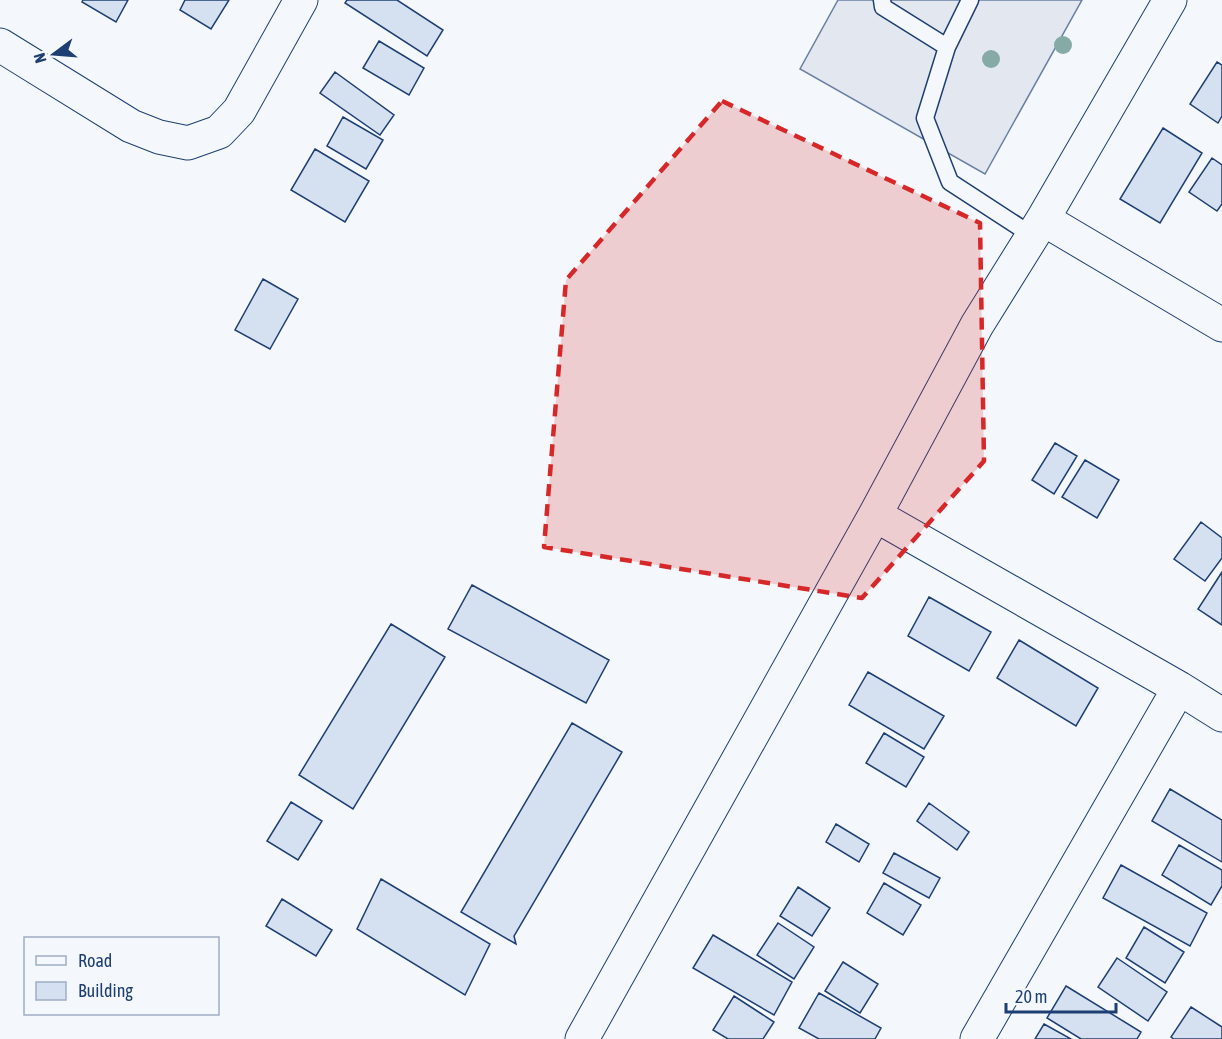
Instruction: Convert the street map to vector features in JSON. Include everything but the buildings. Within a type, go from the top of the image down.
[{"type":"street","points":[[0,45],[131,126],[159,137],[188,143],[219,132],[239,111],[301,0]]},
{"type":"street","points":[[582,1039],[875,515],[977,325],[1038,227],[1170,0]]},
{"type":"street","points":[[1038,227],[1222,325]]},
{"type":"street","points":[[875,515],[1179,688],[1222,716]]},
{"type":"street","points":[[976,1039],[1179,688]]},
{"type":"lane","points":[[882,0],[883,7],[947,47]]},
{"type":"lane","points":[[970,0],[947,47],[925,118],[950,182],[1038,227]]},
{"type":"highlighted area","points":[[722,101],[980,223],[984,461],[862,598],[544,547],[566,280]]},
{"type":"shaded area","points":[[838,0],[1082,0],[985,174],[800,69]]}]
